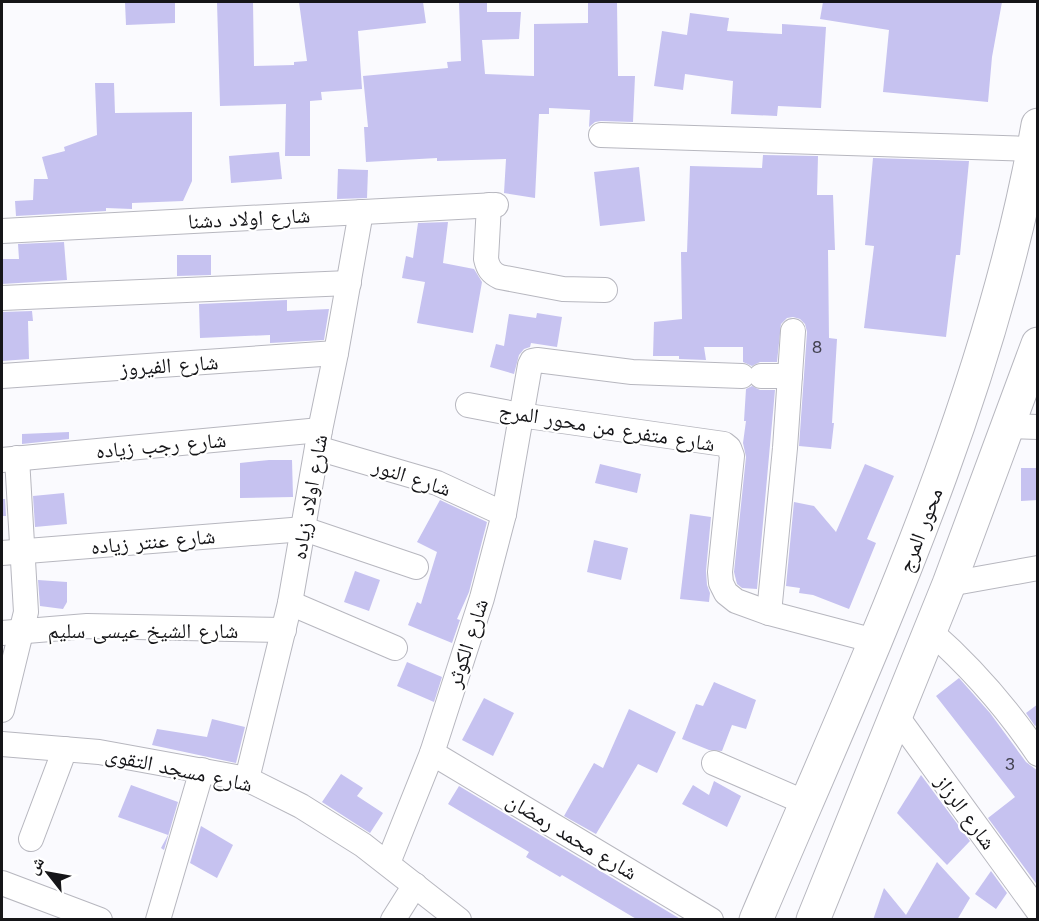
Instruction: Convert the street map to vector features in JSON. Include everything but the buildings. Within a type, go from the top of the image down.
[{"type":"main road","name":"محور المرج","points":[[756,920],[924,522],[967,400],[1011,255],[1035,137]]},
{"type":"main road","points":[[813,920],[949,584],[1023,426],[1038,344]]},
{"type":"street","points":[[601,135],[1035,137]]},
{"type":"street","name":"شارع اولاد دشنا","points":[[2,231],[492,205],[486,259],[493,274],[563,289],[605,290]]},
{"type":"street","name":"شارع اولاد زياده","points":[[247,779],[291,603],[318,439],[361,212]]},
{"type":"street","points":[[2,298],[349,283]]},
{"type":"street","points":[[769,614],[793,331]]},
{"type":"street","name":"شارع الفيروز","points":[[2,376],[336,353]]},
{"type":"street","name":"شارع الكوثر","points":[[388,863],[432,753],[482,598],[504,514],[520,415],[532,361],[632,372],[790,376]]},
{"type":"street","name":"شارع متفرع من محور المرج","points":[[468,405],[520,415],[724,444],[729,448],[732,456],[720,572],[721,583],[726,593],[736,601],[769,614],[874,641]]},
{"type":"street","name":"شارع رجب زياده","points":[[9,459],[318,439]]},
{"type":"street","name":"شارع النور","points":[[318,439],[436,483],[504,514]]},
{"type":"street","points":[[2,710],[11,632],[26,612],[12,552],[9,459]]},
{"type":"street","points":[[304,529],[416,567]]},
{"type":"street","name":"شارع عنتر زياده","points":[[12,552],[304,529]]},
{"type":"street","points":[[949,584],[1038,568]]},
{"type":"street","points":[[291,603],[395,648]]},
{"type":"street","name":"شارع الشيخ عيسى سليم","points":[[11,632],[87,626],[284,630]]},
{"type":"street","points":[[930,631],[992,693],[1038,754]]},
{"type":"street","name":"شارع الرزاز","points":[[895,714],[1038,911]]},
{"type":"street","name":"شارع مسجد التقوى","points":[[2,744],[99,752],[247,779],[301,806],[388,863],[459,920]]},
{"type":"street","points":[[31,839],[65,749]]},
{"type":"street","name":"شارع محمد رمضان","points":[[432,753],[711,920]]},
{"type":"street","points":[[714,763],[806,802]]},
{"type":"street","points":[[158,920],[202,770]]},
{"type":"street","points":[[2,883],[100,920]]},
{"type":"street","points":[[393,920],[415,885]]}]
